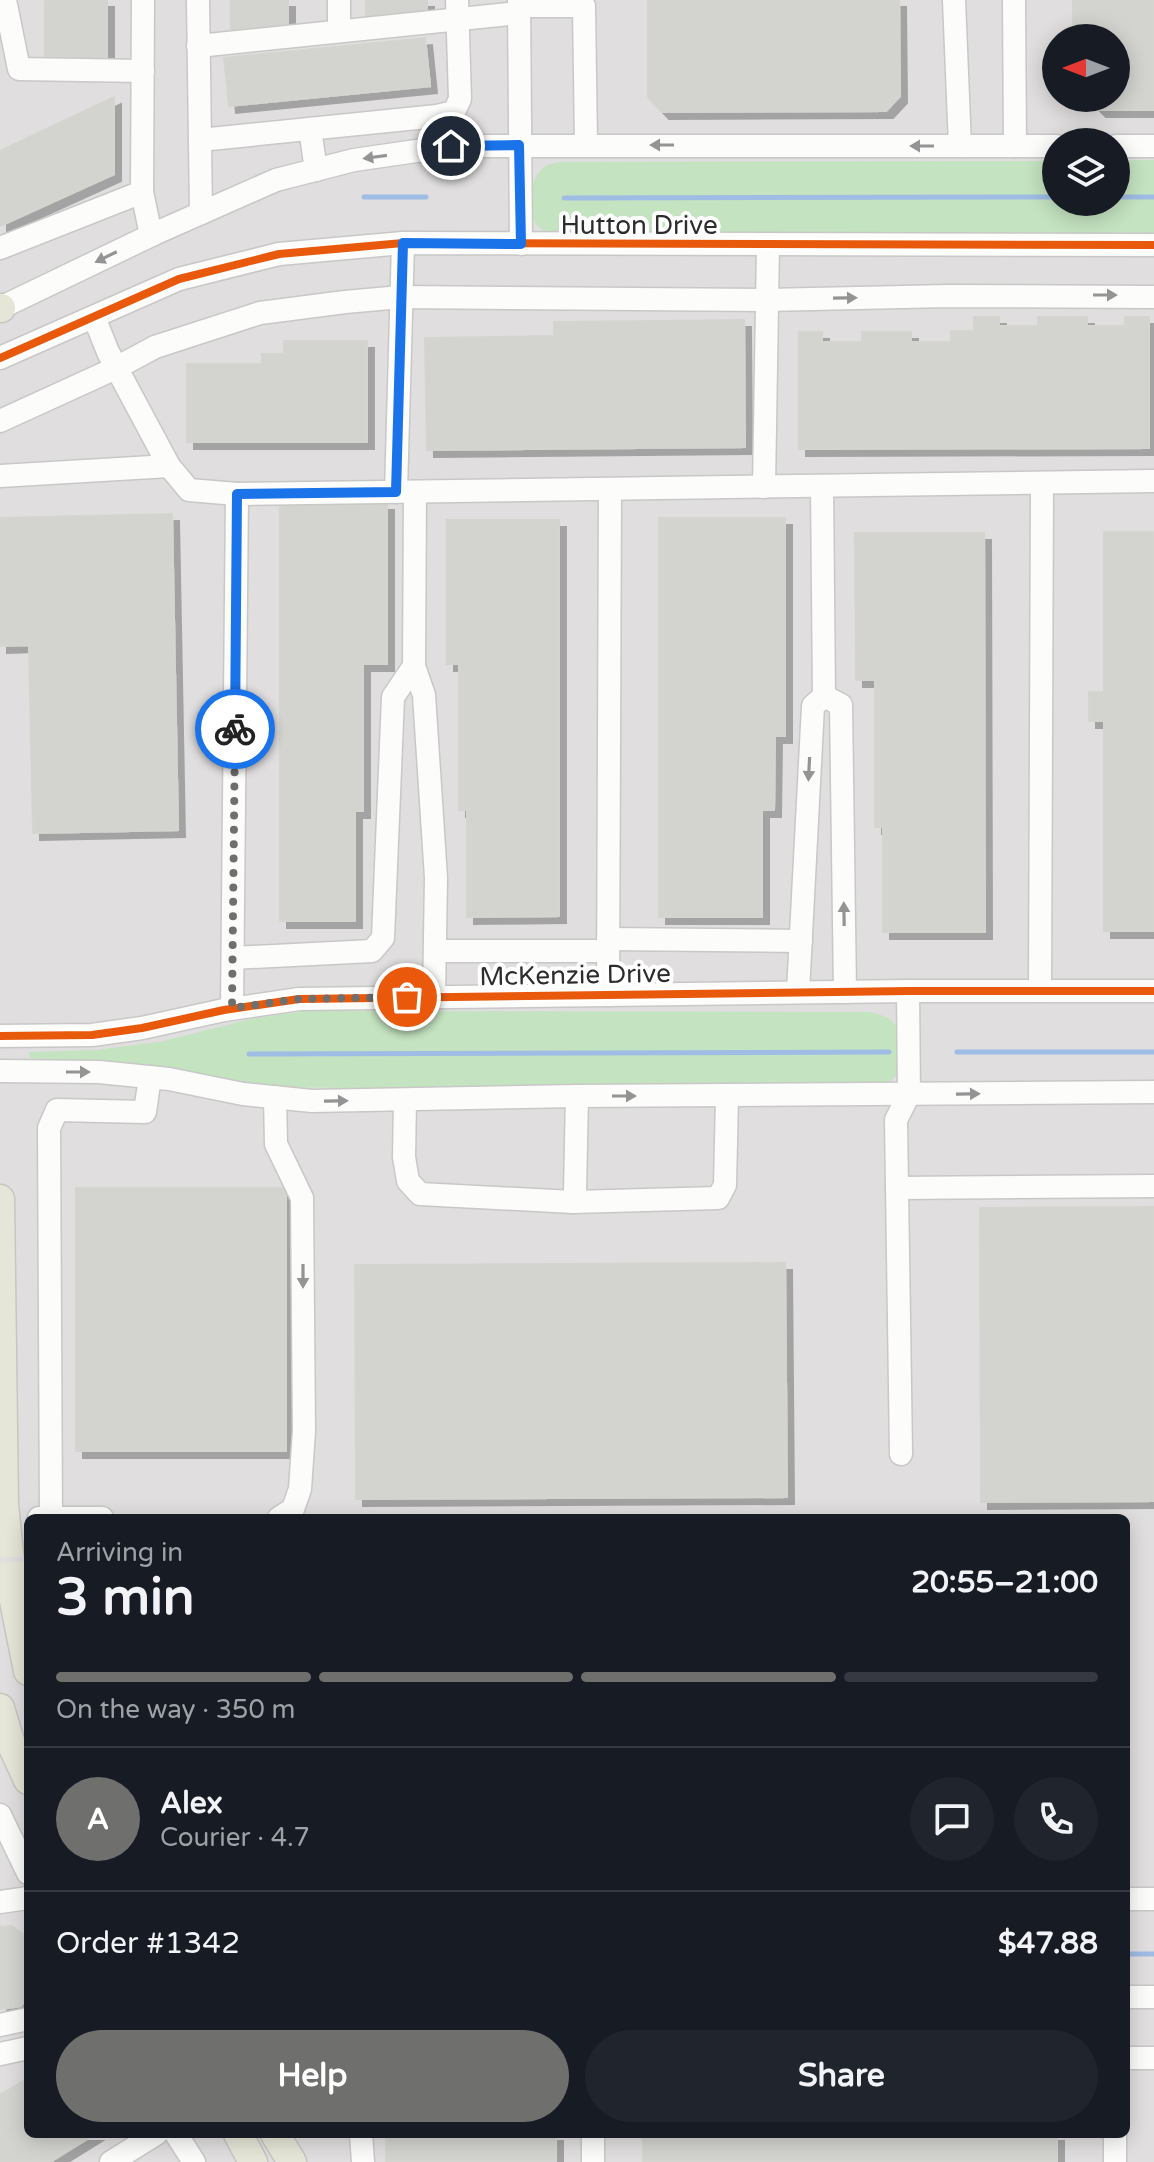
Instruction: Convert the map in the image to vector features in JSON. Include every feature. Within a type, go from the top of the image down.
[{"type":"main road","points":[[0,1199],[24,1630]]},
{"type":"main road","points":[[3,1727],[24,1772]]},
{"type":"main road","points":[[240,2138],[253,2162]]},
{"type":"main road","points":[[277,2138],[292,2162]]},
{"type":"street","points":[[5,0],[19,69],[143,71]]},
{"type":"street","points":[[143,0],[142,192],[151,235]]},
{"type":"street","points":[[198,0],[201,213]]},
{"type":"street","points":[[339,0],[339,31]]},
{"type":"street","points":[[954,0],[960,146]]},
{"type":"street","points":[[1014,0],[1015,146]]},
{"type":"street","points":[[198,46],[339,31],[457,10],[584,3],[586,145]]},
{"type":"street","points":[[519,6],[521,244]]},
{"type":"street","points":[[200,140],[454,112],[460,99],[457,10]]},
{"type":"street","points":[[310,129],[316,170]]},
{"type":"street","points":[[0,308],[151,235],[276,180],[354,160],[451,146],[1042,146]]},
{"type":"street","points":[[1130,146],[1154,146]]},
{"type":"street","points":[[0,248],[142,192]]},
{"type":"street","points":[[403,243],[401,297],[405,492],[414,666],[424,695],[436,878],[434,997]]},
{"type":"street","name":"Hutton Drive","points":[[0,358],[179,279],[279,254],[403,243],[1154,245]]},
{"type":"street","points":[[764,487],[768,245]]},
{"type":"street","points":[[0,421],[155,347],[260,313],[345,302],[401,297],[767,300],[948,296],[1154,297]]},
{"type":"street","points":[[94,317],[116,368],[169,466],[189,490],[237,494],[1154,481]]},
{"type":"street","points":[[0,476],[169,466]]},
{"type":"street","points":[[1040,991],[1042,483]]},
{"type":"street","points":[[798,992],[813,706],[824,696],[822,486]]},
{"type":"street","points":[[608,995],[610,489]]},
{"type":"street","points":[[232,1008],[237,494]]},
{"type":"street","points":[[233,958],[372,951],[383,938],[393,697],[414,666]]},
{"type":"street","points":[[824,696],[841,705],[845,992]]},
{"type":"street","points":[[435,951],[801,941]]},
{"type":"street","points":[[901,1454],[896,1120],[909,1094],[908,991]]},
{"type":"street","name":"McKenzie Drive","points":[[0,1036],[92,1035],[142,1028],[232,1008],[299,999],[1154,991]]},
{"type":"street","points":[[0,1071],[99,1072],[312,1101],[1154,1092]]},
{"type":"street","points":[[51,1514],[49,1128],[57,1110],[145,1112],[150,1077]]},
{"type":"street","points":[[573,1202],[577,1096]]},
{"type":"street","points":[[275,1097],[276,1144],[302,1198],[304,1431],[300,1489],[293,1509],[285,1514]]},
{"type":"street","points":[[405,1100],[404,1157],[408,1181],[420,1194],[573,1202],[718,1198],[725,1185],[727,1097]]},
{"type":"street","points":[[897,1188],[1154,1186]]},
{"type":"street","points":[[0,1815],[24,1865]]},
{"type":"street","points":[[0,1902],[24,1899]]},
{"type":"street","points":[[1130,1899],[1154,1899]]},
{"type":"street","points":[[1130,1997],[1154,1997]]},
{"type":"street","points":[[0,2025],[24,2020]]},
{"type":"street","points":[[0,2054],[24,2049]]},
{"type":"street","points":[[1130,2058],[1154,2058]]},
{"type":"street","points":[[111,2162],[150,2138]]},
{"type":"street","points":[[179,2138],[194,2162]]},
{"type":"street","points":[[361,2138],[363,2162]]},
{"type":"street","points":[[593,2138],[593,2162]]},
{"type":"street","points":[[1115,2138],[1115,2162]]},
{"type":"shaded area","points":[[0,0],[1154,0],[1154,2162],[0,2162]]},
{"type":"green space","points":[[1130,160],[1154,160],[1154,237],[551,237],[536,224],[531,209],[531,192],[541,170],[560,162],[1042,161],[1042,216],[1130,216]]},
{"type":"green space","points":[[307,1011],[870,1012],[888,1018],[897,1027],[903,1057],[900,1071],[885,1084],[511,1090],[274,1087],[152,1066],[30,1058],[29,1052],[95,1050],[159,1042],[255,1018]]},
{"type":"building","points":[[45,0],[107,0],[107,57],[45,57]]},
{"type":"building","points":[[231,0],[288,0],[288,29],[231,29]]},
{"type":"building","points":[[366,0],[427,0],[427,18],[366,17]]},
{"type":"building","points":[[648,0],[899,0],[900,96],[886,111],[662,112],[648,97]]},
{"type":"building","points":[[1073,0],[1154,0],[1154,110],[1130,110],[1130,24],[1073,24]]},
{"type":"building","points":[[425,38],[430,86],[229,106],[224,58]]},
{"type":"building","points":[[114,97],[114,174],[0,226],[0,151]]},
{"type":"building","points":[[974,317],[999,317],[999,326],[1038,326],[1038,317],[1087,317],[1087,326],[1125,326],[1125,317],[1149,317],[1149,448],[799,449],[799,332],[822,332],[822,342],[862,342],[862,332],[911,332],[911,342],[951,342],[951,331],[974,331]]},
{"type":"building","points":[[744,320],[745,447],[427,450],[425,338],[554,336],[554,322]]},
{"type":"building","points":[[284,341],[367,341],[367,442],[187,442],[187,364],[262,364],[262,354],[284,354]]},
{"type":"building","points":[[280,503],[387,503],[387,664],[363,664],[363,811],[355,811],[355,921],[280,921]]},
{"type":"building","points":[[172,514],[178,830],[33,833],[29,645],[0,646],[0,518]]},
{"type":"building","points":[[659,518],[785,518],[785,736],[775,736],[774,810],[762,810],[762,917],[659,917]]},
{"type":"building","points":[[447,520],[559,520],[559,916],[467,917],[467,810],[459,810],[459,664],[447,664]]},
{"type":"building","points":[[1104,532],[1154,532],[1154,931],[1104,931],[1104,721],[1089,721],[1089,692],[1104,692]]},
{"type":"building","points":[[855,533],[984,533],[985,932],[883,932],[883,827],[875,827],[875,680],[856,680]]},
{"type":"building","points":[[76,1188],[286,1188],[286,1451],[76,1451]]},
{"type":"building","points":[[1154,1207],[1154,1501],[981,1502],[980,1208]]},
{"type":"building","points":[[785,1263],[787,1497],[356,1499],[355,1265]]},
{"type":"building","points":[[12,1926],[24,1935],[24,2002],[21,2006],[0,2009],[0,1927]]},
{"type":"building","points":[[24,2080],[24,2138],[89,2138],[50,2162],[0,2162],[0,2095]]},
{"type":"building","points":[[386,2138],[556,2138],[556,2162],[386,2162]]},
{"type":"building","points":[[643,2138],[1057,2138],[1057,2162],[643,2162]]},
{"type":"waterway","points":[[364,197],[426,197]]},
{"type":"waterway","points":[[564,198],[1042,197]]},
{"type":"waterway","points":[[1130,197],[1154,197]]},
{"type":"waterway","points":[[249,1054],[889,1052]]},
{"type":"waterway","points":[[957,1052],[1154,1052]]},
{"type":"waterway","points":[[1130,1954],[1154,1954]]},
{"type":"railway","points":[[1130,1516],[1154,1516]]},
{"type":"railway","points":[[0,1560],[24,1559]]},
{"type":"railway","points":[[1130,1567],[1154,1567]]},
{"type":"cycle path","points":[[0,358],[179,279],[279,254],[403,243],[1154,245]]},
{"type":"cycle path","points":[[0,1036],[92,1035],[299,999],[1154,991]]},
{"type":"way so far","points":[[235,729],[232,1008],[299,999],[407,997]]},
{"type":"route","points":[[235,729],[237,494],[396,492],[403,243],[521,244],[519,145],[451,146]]}]
